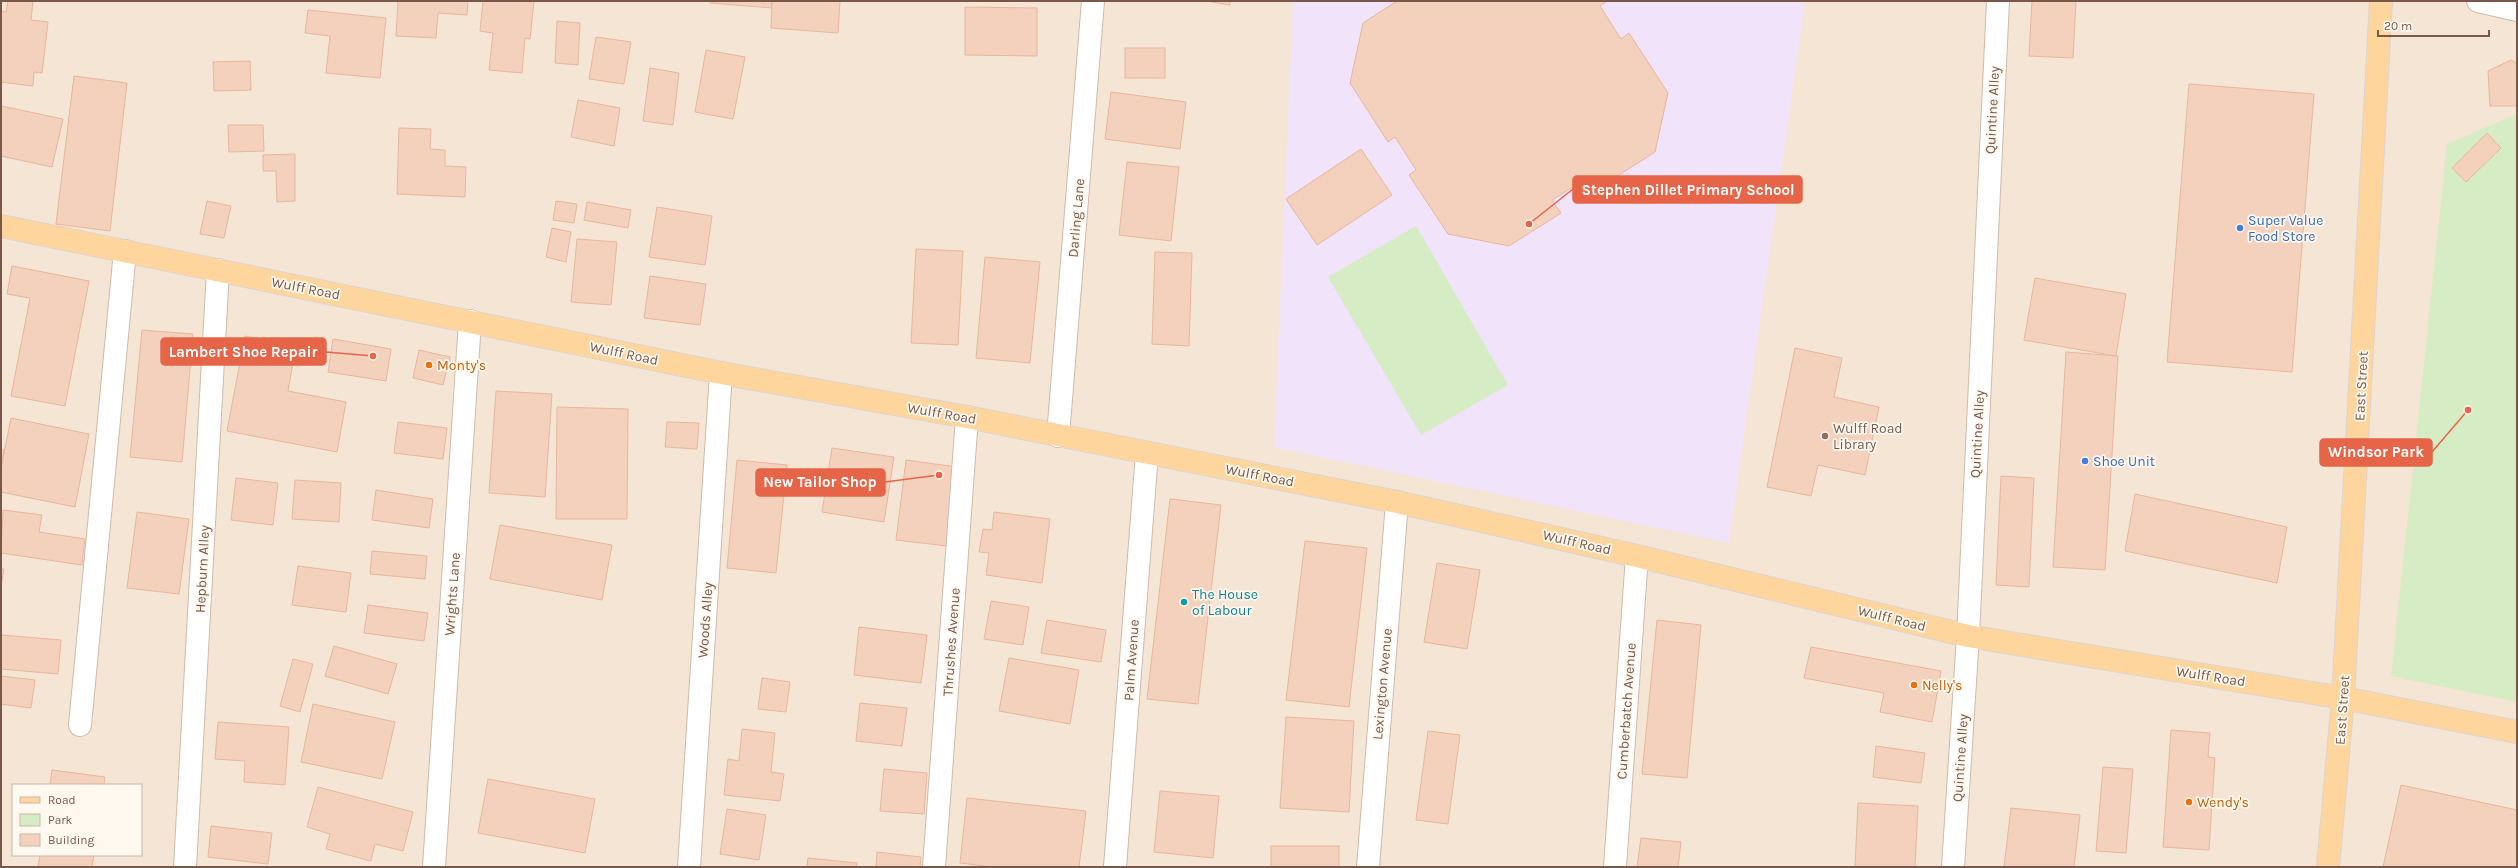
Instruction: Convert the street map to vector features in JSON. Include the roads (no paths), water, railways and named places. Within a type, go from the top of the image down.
[{"type":"main road","name":"East Street","points":[[2328,867],[2343,698],[2382,1]]},
{"type":"main road","name":"Wulff Road","points":[[1,226],[721,373],[968,417],[1397,502],[1637,556],[1968,636],[2343,698],[2517,732]]},
{"type":"street","name":"Darling Lane","points":[[1058,436],[1093,1]]},
{"type":"street","name":"Quintine Alley","points":[[1953,867],[1968,636],[1998,1]]},
{"type":"street","points":[[2478,1],[2517,10]]},
{"type":"street","points":[[80,725],[125,251]]},
{"type":"street","name":"Hepburn Alley","points":[[185,867],[218,270]]},
{"type":"street","name":"Wrights Lane","points":[[434,867],[470,321]]},
{"type":"street","name":"Woods Alley","points":[[689,867],[721,373]]},
{"type":"street","name":"Thrushes Avenue","points":[[934,867],[968,417]]},
{"type":"street","name":"Palm Avenue","points":[[1115,867],[1147,453]]},
{"type":"street","name":"Lexington Avenue","points":[[1368,867],[1397,502]]},
{"type":"street","name":"Cumberbatch Avenue","points":[[1615,867],[1637,556]]},
{"type":"place","name":"Stephen Dillet Primary School","points":[[1529,224]]},
{"type":"place","name":"Super Value Food Store","points":[[2240,228]]},
{"type":"place","name":"Lambert Shoe Repair","points":[[373,356]]},
{"type":"place","name":"Monty's","points":[[429,365]]},
{"type":"place","name":"Windsor Park","points":[[2468,410]]},
{"type":"place","name":"Wulff Road Library","points":[[1825,436]]},
{"type":"place","name":"Shoe Unit","points":[[2085,461]]},
{"type":"place","name":"New Tailor Shop","points":[[939,475]]},
{"type":"place","name":"The House of Labour","points":[[1184,602]]},
{"type":"place","name":"Nelly's","points":[[1914,685]]},
{"type":"place","name":"Wendy's","points":[[2189,802]]}]
